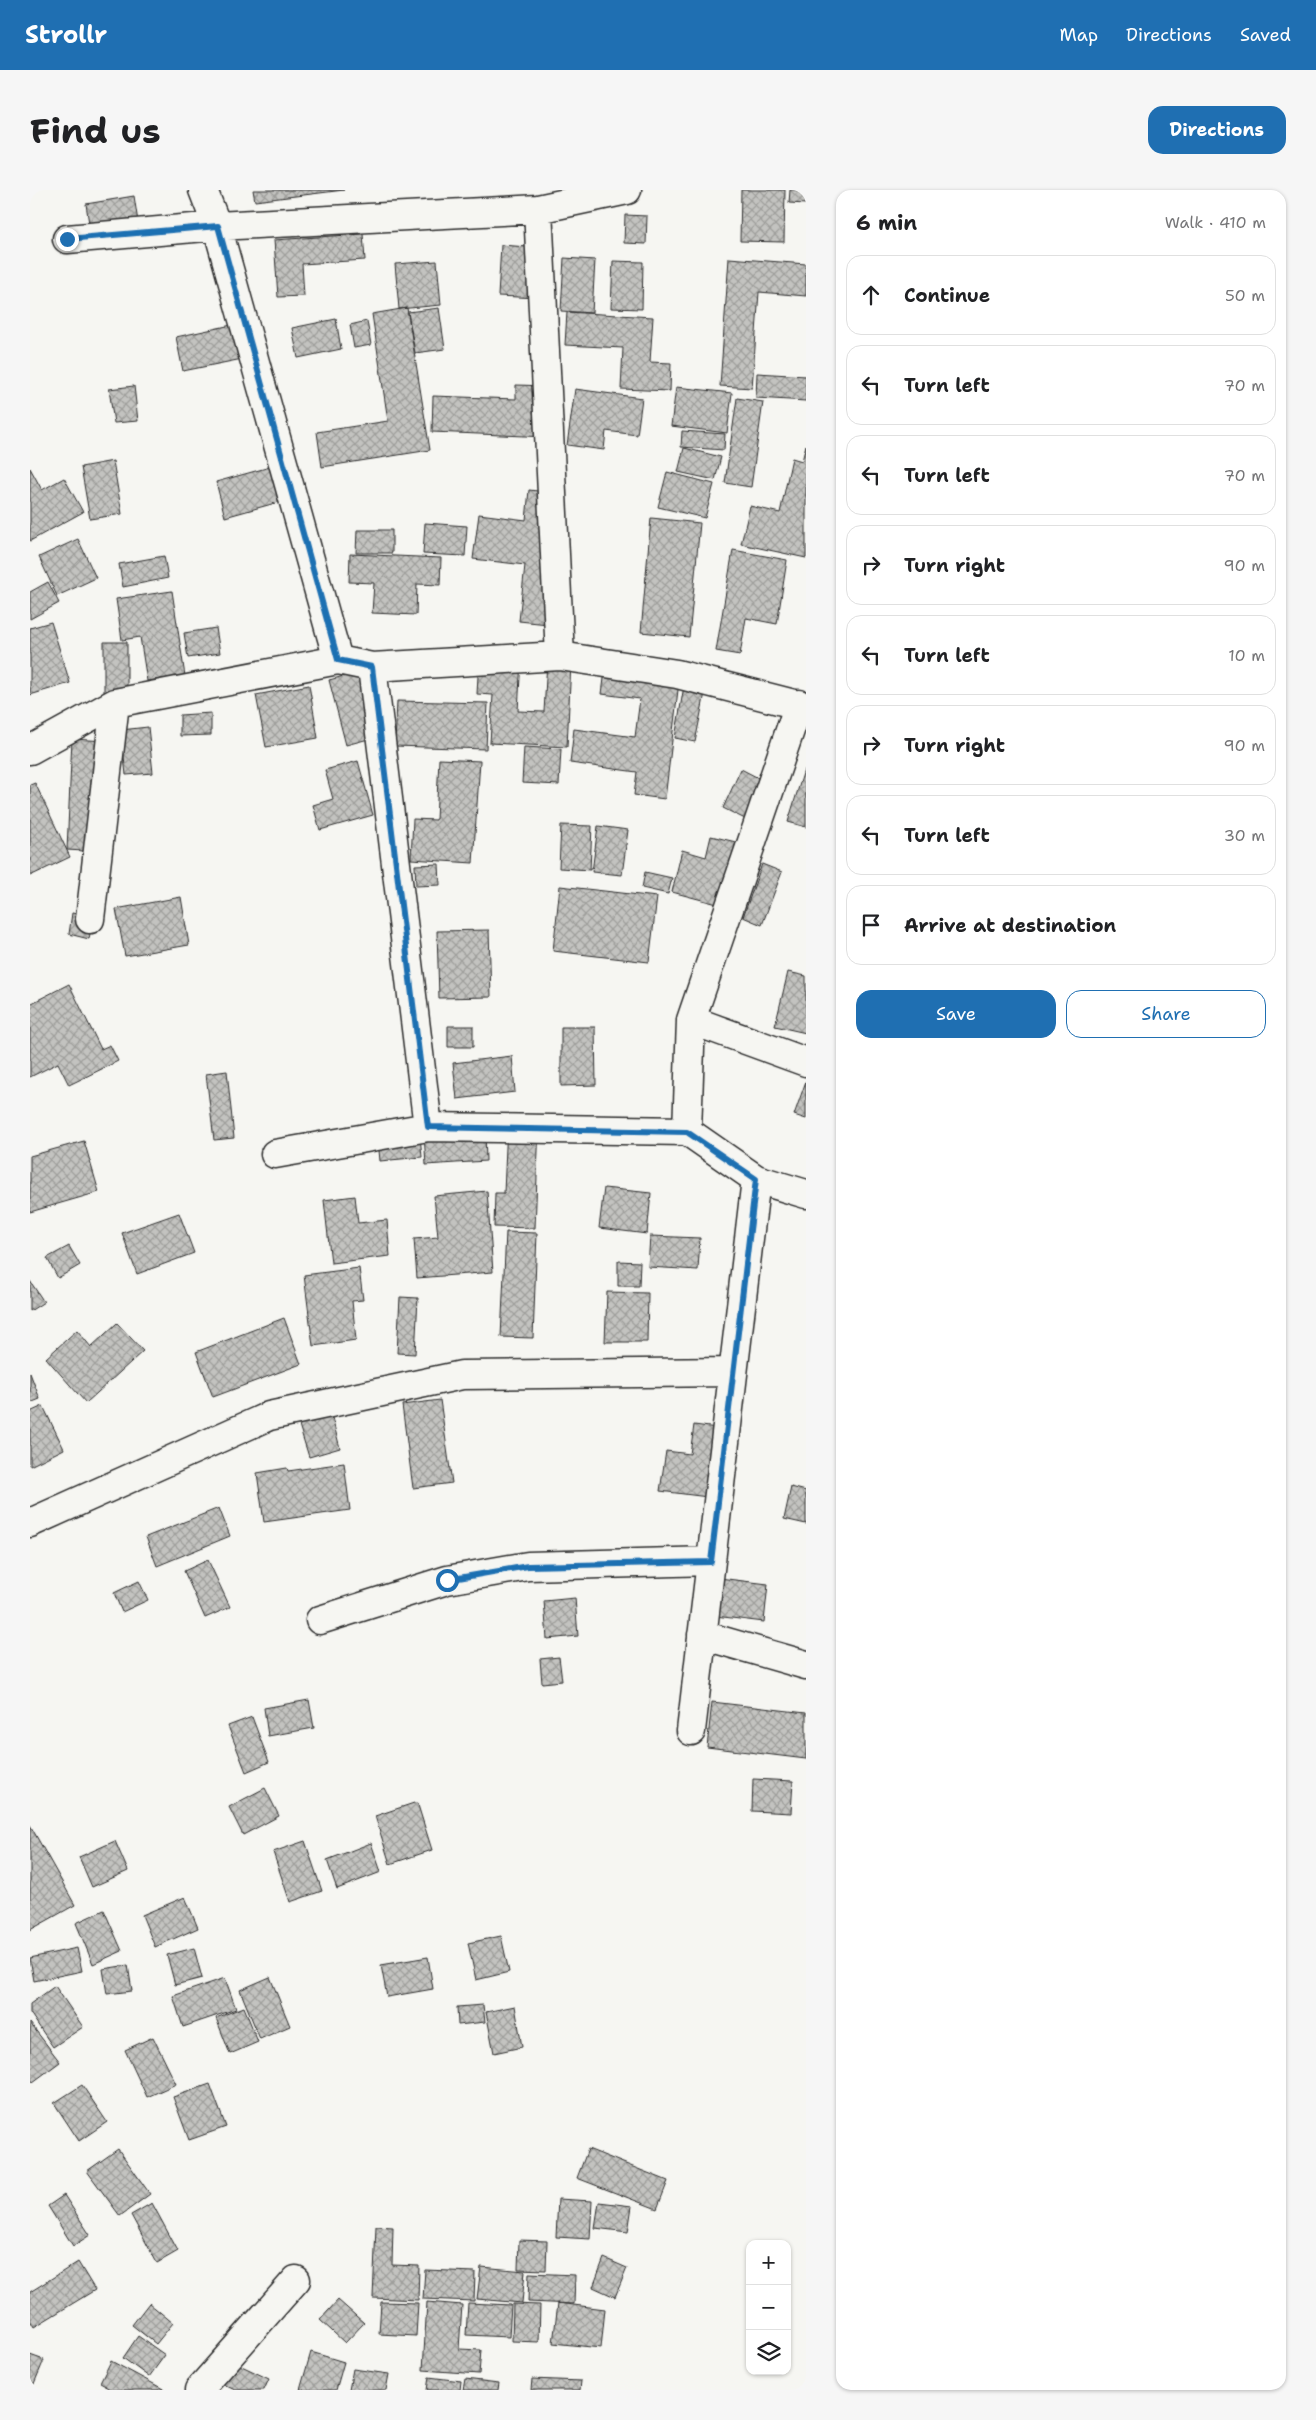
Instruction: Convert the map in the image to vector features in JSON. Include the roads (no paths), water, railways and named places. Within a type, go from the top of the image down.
[{"type":"street","points":[[203,190],[218,226],[338,660]]},
{"type":"street","points":[[67,239],[218,226],[538,209],[627,190]]},
{"type":"street","points":[[538,209],[560,656]]},
{"type":"street","points":[[30,750],[114,703],[338,660],[372,667],[560,656],[677,674],[803,706],[691,1020],[687,1132]]},
{"type":"street","points":[[372,667],[428,1127]]},
{"type":"street","points":[[90,919],[114,703]]},
{"type":"street","points":[[691,1020],[806,1062]]},
{"type":"street","points":[[275,1154],[428,1127],[687,1132],[756,1179],[806,1194]]},
{"type":"street","points":[[691,1731],[756,1179]]},
{"type":"street","points":[[30,1523],[269,1416],[462,1375],[732,1372]]},
{"type":"street","points":[[320,1620],[447,1580],[528,1566],[711,1562]]},
{"type":"street","points":[[702,1635],[806,1665]]},
{"type":"street","points":[[199,2390],[296,2280]]}]
